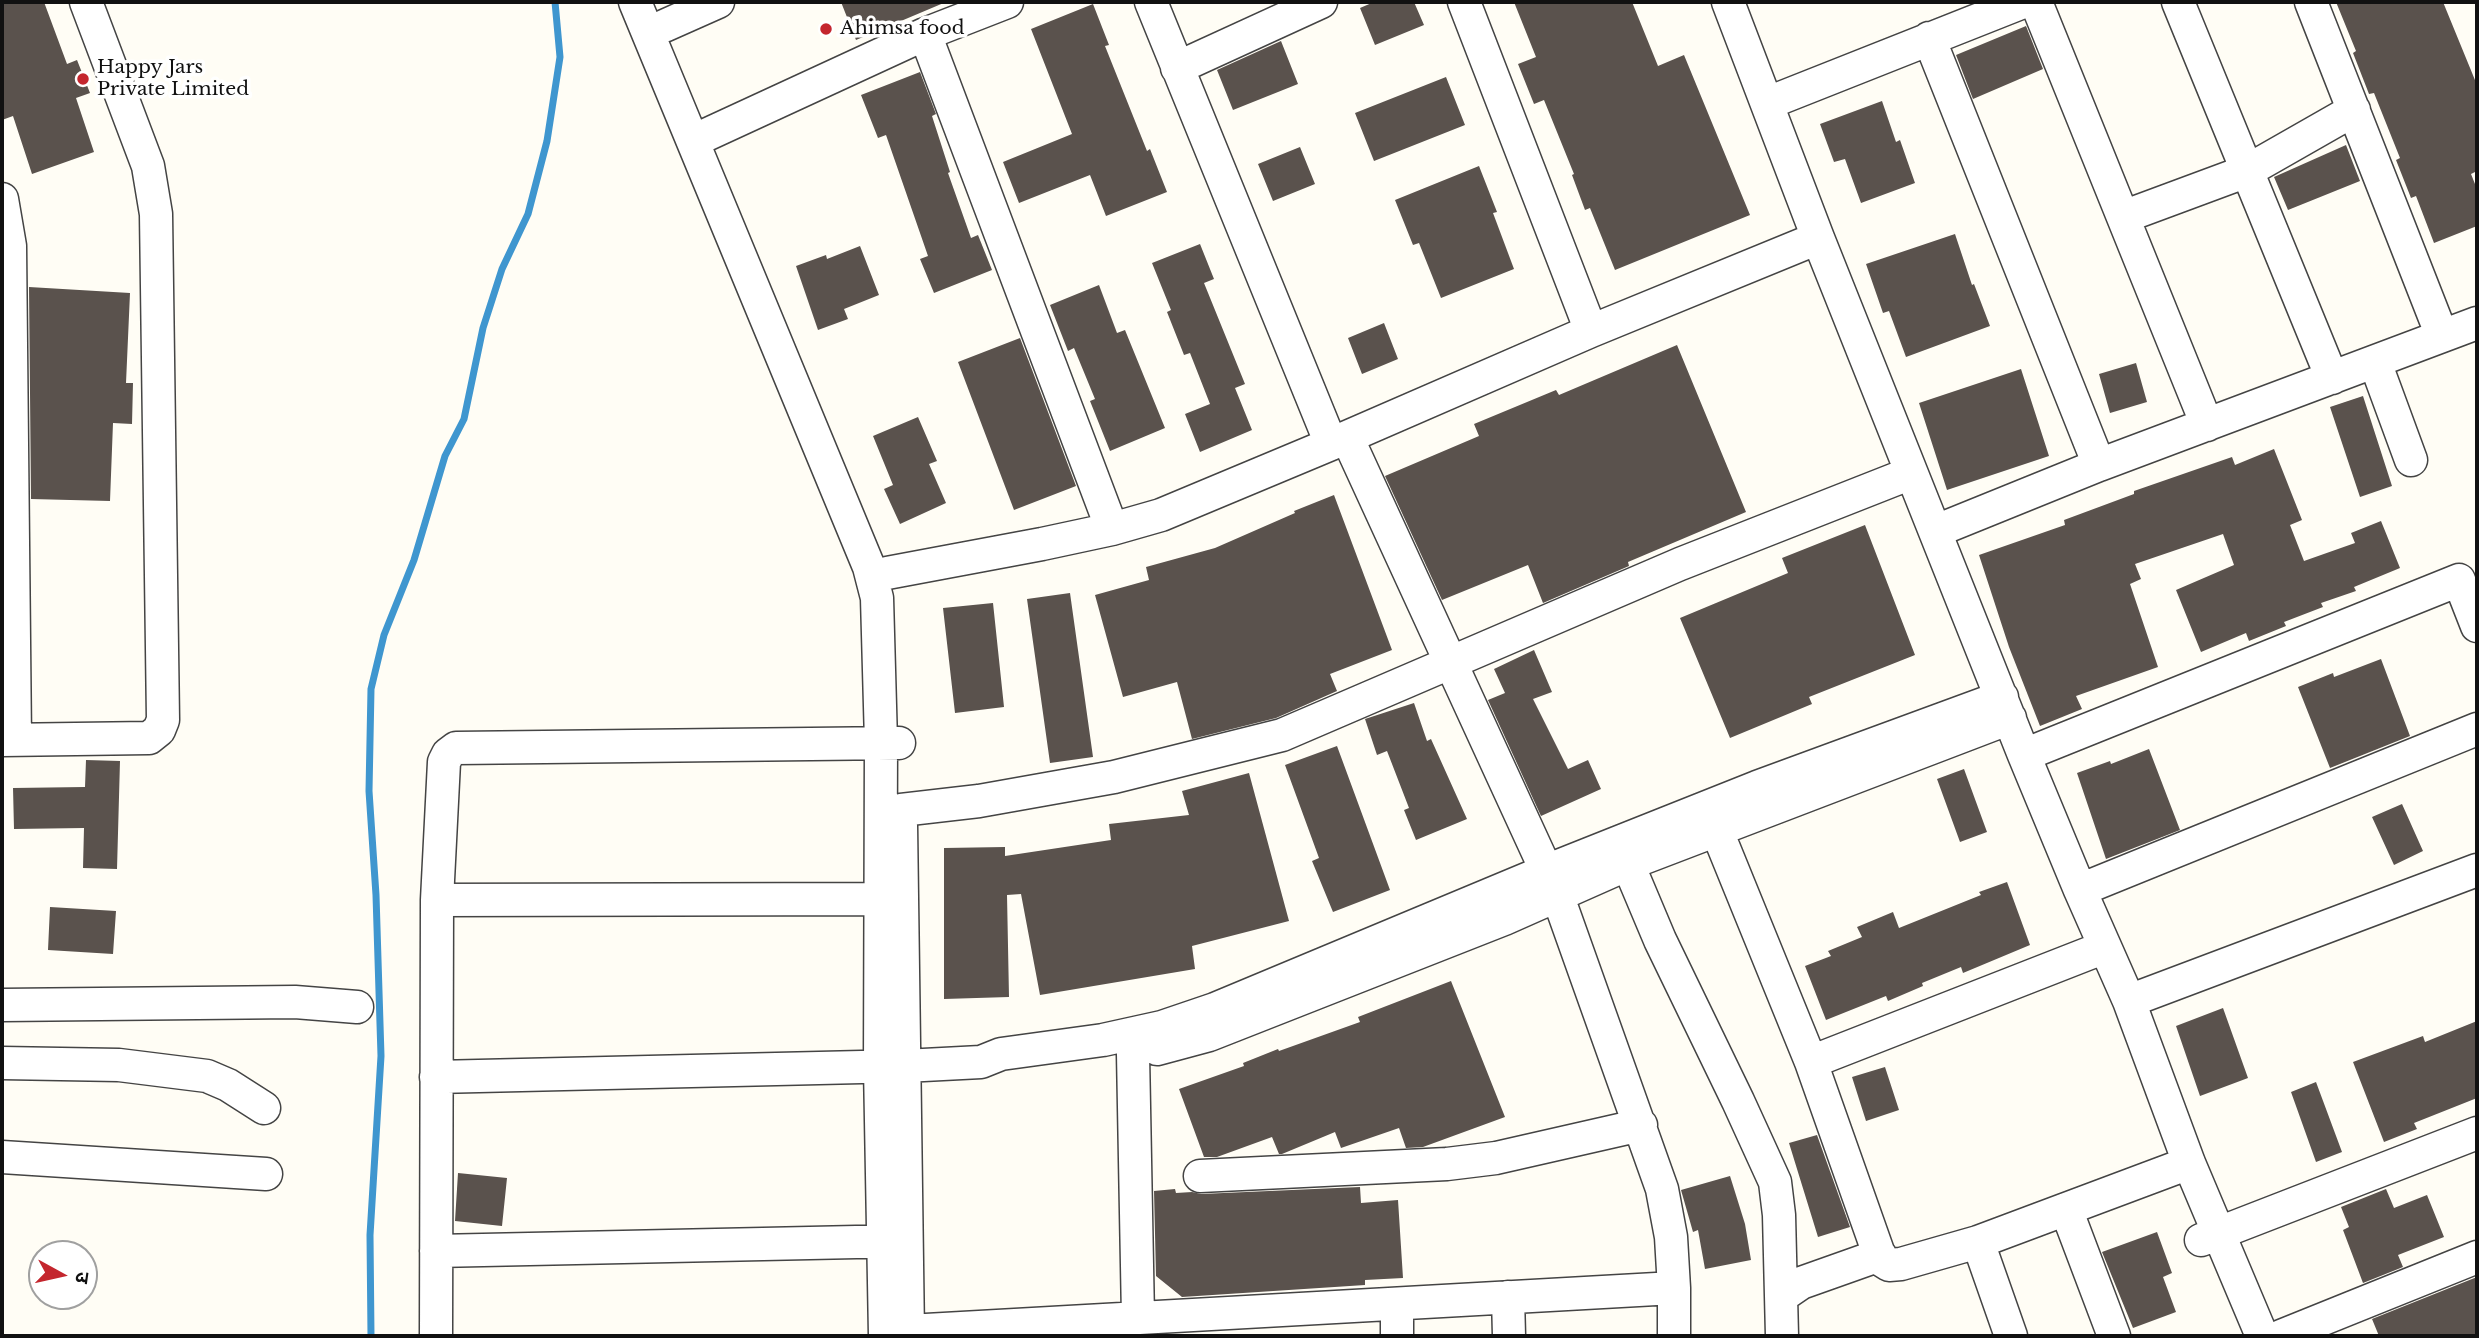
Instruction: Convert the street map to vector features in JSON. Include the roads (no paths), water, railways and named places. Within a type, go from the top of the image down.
[{"type":"street","points":[[2,199],[10,246],[8,740],[149,738],[159,730],[163,720],[156,214],[148,166],[86,2]]},
{"type":"street","points":[[635,2],[869,566],[877,598],[890,743],[901,810],[891,900]]},
{"type":"street","points":[[718,2],[658,14],[887,573],[893,605],[890,743],[892,1067],[895,1241],[900,1334],[1674,1288]]},
{"type":"street","points":[[706,135],[925,34],[1007,2]]},
{"type":"street","points":[[1151,2],[1177,68],[1339,440],[1450,662],[1552,882],[1662,1189],[1671,1237],[1674,1336]]},
{"type":"street","points":[[1177,68],[1321,2]]},
{"type":"street","points":[[1464,2],[1591,331]]},
{"type":"street","points":[[1706,2],[1936,531],[1997,711],[2024,755],[2080,890],[2096,951],[2129,1001],[2180,1166]]},
{"type":"street","points":[[1728,2],[1768,103],[1810,242],[1896,479],[1997,711],[2210,1237],[2262,1336]]},
{"type":"street","points":[[1768,103],[2023,2]]},
{"type":"street","points":[[2036,2],[2207,425]]},
{"type":"street","points":[[2178,2],[2332,377]]},
{"type":"street","points":[[2311,2],[2442,336]]},
{"type":"street","points":[[925,34],[1112,529]]},
{"type":"street","points":[[1929,38],[2099,466]]},
{"type":"street","points":[[2123,218],[2247,171],[2354,110]]},
{"type":"street","points":[[887,573],[1112,529],[1161,514],[1591,331],[1810,242]]},
{"type":"street","points":[[1936,531],[2099,466],[2477,323]]},
{"type":"street","points":[[2375,362],[2411,460]]},
{"type":"street","points":[[901,810],[979,801],[1114,777],[1282,735],[1680,564],[1896,479]]},
{"type":"street","points":[[2024,755],[2459,580],[2477,626]]},
{"type":"street","points":[[981,1062],[993,1068],[1007,1069],[1091,1060],[1133,1054],[1209,1035],[1504,919],[1552,882],[1628,864],[1717,831],[1997,711]]},
{"type":"street","points":[[436,1077],[892,1067],[981,1062],[1001,1054],[1103,1040],[1162,1027],[1552,882],[1757,787],[1997,711]]},
{"type":"street","points":[[2080,890],[2477,729]]},
{"type":"street","points":[[436,1336],[436,900],[444,762],[448,754],[456,748],[890,743]]},
{"type":"street","points":[[1717,831],[1811,1062],[1881,1260],[1889,1265],[1901,1264],[1978,1242],[2180,1166]]},
{"type":"street","points":[[1628,864],[1660,940],[1775,1182],[1779,1215],[1782,1336]]},
{"type":"street","points":[[2129,1001],[2477,870]]},
{"type":"street","points":[[436,900],[891,900]]},
{"type":"street","points":[[1811,1062],[2096,951]]},
{"type":"street","points":[[2,1005],[295,1002],[357,1007]]},
{"type":"street","points":[[1133,1054],[1138,1318]]},
{"type":"street","points":[[2,1063],[119,1065],[206,1076],[228,1085],[264,1108]]},
{"type":"street","points":[[1200,1176],[1447,1164],[1496,1158],[1641,1125]]},
{"type":"street","points":[[2210,1237],[2477,1133]]},
{"type":"street","points":[[2,1157],[265,1174]]},
{"type":"street","points":[[2066,1209],[2114,1336]]},
{"type":"street","points":[[2210,1237],[2240,1336]]},
{"type":"street","points":[[436,1251],[895,1241]]},
{"type":"street","points":[[1978,1242],[2011,1336]]},
{"type":"street","points":[[1782,1296],[1801,1283],[1880,1255]]},
{"type":"street","points":[[2281,1336],[2477,1257]]},
{"type":"street","points":[[1508,1297],[1509,1336]]},
{"type":"street","points":[[1397,1304],[1397,1336]]},
{"type":"waterway","points":[[371,1336],[370,1235],[381,1056],[376,895],[369,791],[371,689],[384,635],[414,560],[445,456],[464,419],[483,328],[502,269],[528,214],[547,141],[560,57],[555,2]]},
{"type":"place","name":"Ahimsa food","points":[[826,29]]},
{"type":"place","name":"Happy Jars Private Limited","points":[[83,79]]}]
